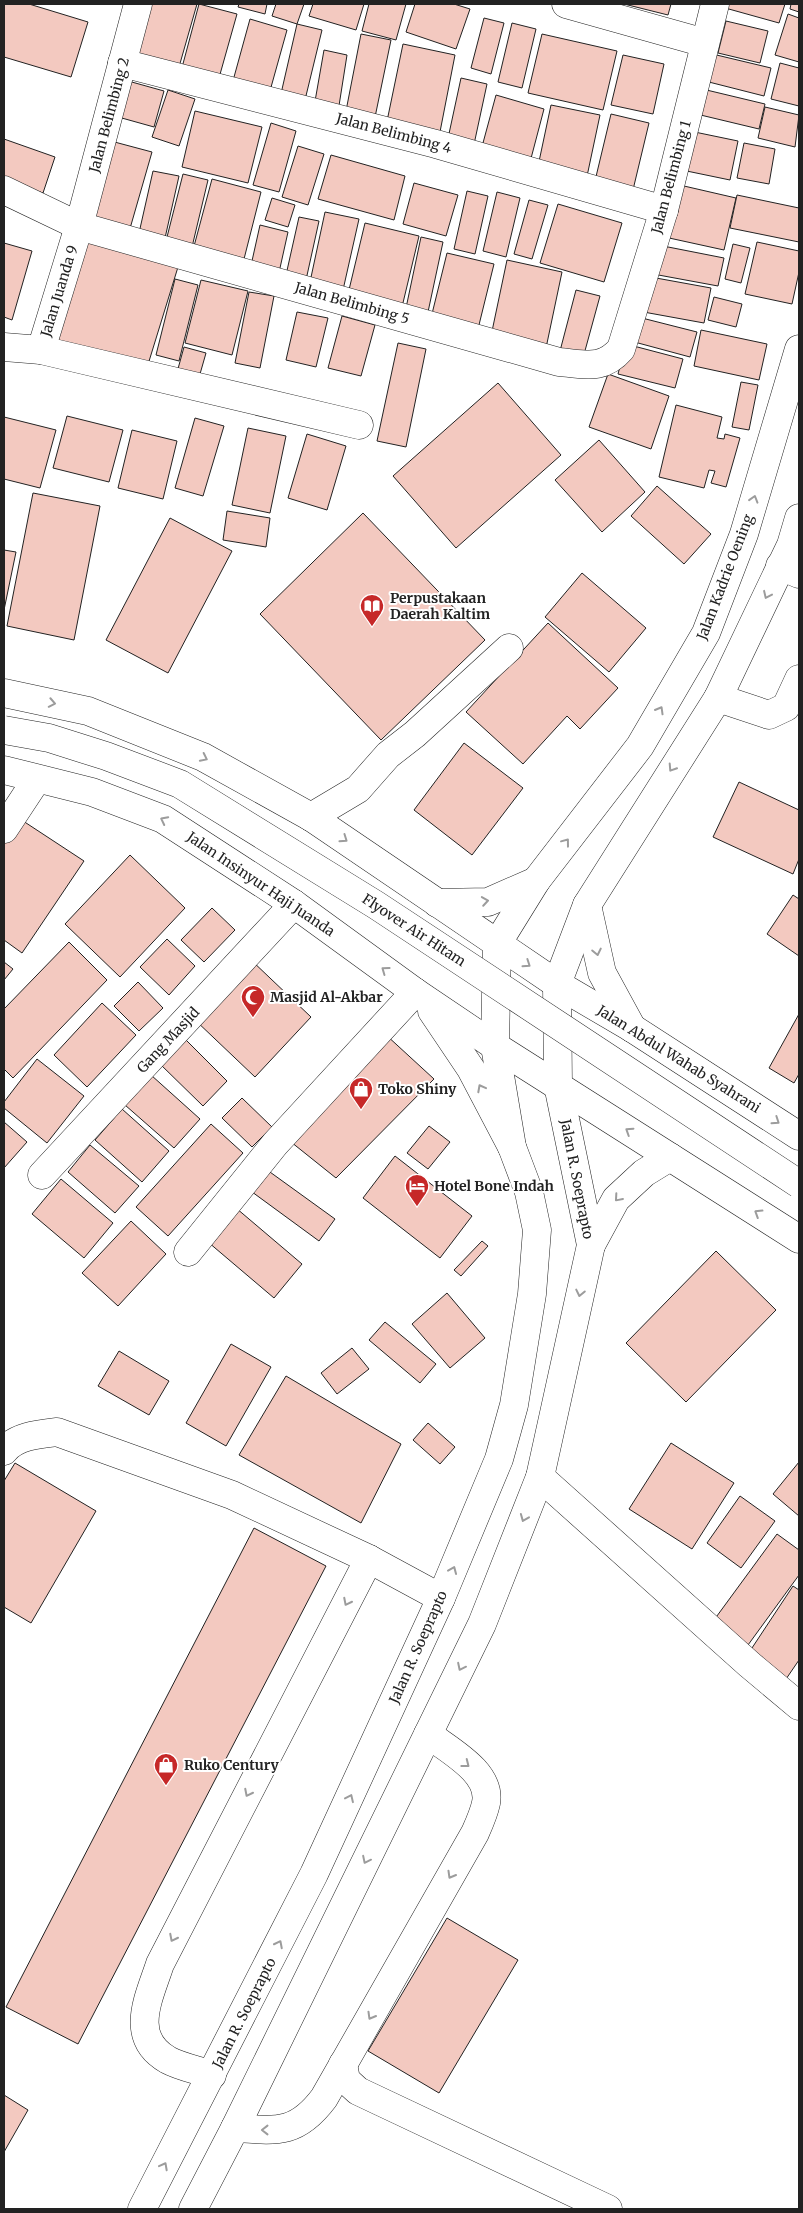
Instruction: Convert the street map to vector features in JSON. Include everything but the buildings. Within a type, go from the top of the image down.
[{"type":"main road","name":"Jalan Belimbing 2","points":[[79,226],[138,4]]},
{"type":"main road","points":[[566,4],[705,43]]},
{"type":"main road","name":"Jalan Belimbing 1","points":[[622,349],[664,210],[715,4]]},
{"type":"main road","name":"Jalan Belimbing 4","points":[[122,63],[436,144],[664,210]]},
{"type":"main road","name":"Jalan Belimbing 5","points":[[4,190],[79,226],[559,362],[597,365],[612,360],[622,349]]},
{"type":"main road","name":"Jalan Juanda 9","points":[[4,347],[41,350],[79,226]]},
{"type":"main road","name":"Jalan Kadrie Oening","points":[[498,944],[536,881],[640,746],[706,633],[744,534],[799,349]]},
{"type":"main road","points":[[41,350],[359,425]]},
{"type":"main road","points":[[556,984],[587,905],[718,698],[790,570],[791,545],[799,522]]},
{"type":"main road","points":[[311,816],[358,789],[388,755],[509,648]]},
{"type":"main road","points":[[718,698],[769,715],[793,709],[799,679]]},
{"type":"main road","points":[[4,694],[88,711],[203,756],[311,816],[498,944]]},
{"type":"main road","name":"Flyover Air Hitam","points":[[4,730],[49,738],[106,756],[180,784],[376,905],[799,1184]]},
{"type":"main road","name":"Jalan Insinyur Haji Juanda","points":[[4,770],[92,792],[163,819],[294,904],[420,996],[558,1085]]},
{"type":"main road","points":[[4,829],[37,779]]},
{"type":"main road","points":[[437,903],[488,902],[536,881]]},
{"type":"main road","name":"Gang Masjid","points":[[42,1176],[294,904]]},
{"type":"main road","points":[[587,905],[602,972],[632,1028]]},
{"type":"main road","name":"Jalan Abdul Wahab Syahrani","points":[[498,944],[556,984],[632,1028],[799,1136]]},
{"type":"main road","name":"Jalan R. Soeprapto","points":[[142,2209],[314,1874],[441,1598],[499,1459],[514,1405],[532,1294],[538,1230],[529,1192],[512,1146],[495,1046],[498,944]]},
{"type":"main road","name":"Jalan R. Soeprapto","points":[[194,2209],[236,2128],[482,1624],[540,1477],[591,1245],[558,1085],[556,984]]},
{"type":"main road","points":[[188,1252],[275,1144],[420,996],[471,1069],[512,1146]]},
{"type":"main road","points":[[558,1085],[799,1239]]},
{"type":"main road","points":[[591,1245],[616,1199],[644,1173],[670,1157]]},
{"type":"main road","points":[[4,1452],[8,1447],[33,1434],[57,1432],[232,1495],[369,1559],[441,1598]]},
{"type":"main road","points":[[540,1477],[750,1665],[799,1706]]},
{"type":"main road","points":[[212,2075],[169,2060],[151,2047],[144,2031],[145,2011],[160,1964],[369,1559]]},
{"type":"main road","points":[[236,2128],[268,2131],[294,2127],[312,2114],[343,2064],[475,1833],[486,1802],[483,1782],[474,1770],[428,1734]]},
{"type":"main road","points":[[343,2064],[346,2080],[358,2092],[608,2209]]},
{"type":"place","name":"Perpustakaan Daerah Kaltim","points":[[372,627]]},
{"type":"place","name":"Masjid Al-Akbar","points":[[253,1018]]},
{"type":"place","name":"Toko Shiny","points":[[361,1110]]},
{"type":"place","name":"Hotel Bone Indah","points":[[417,1207]]},
{"type":"place","name":"Ruko Century","points":[[166,1786]]}]
